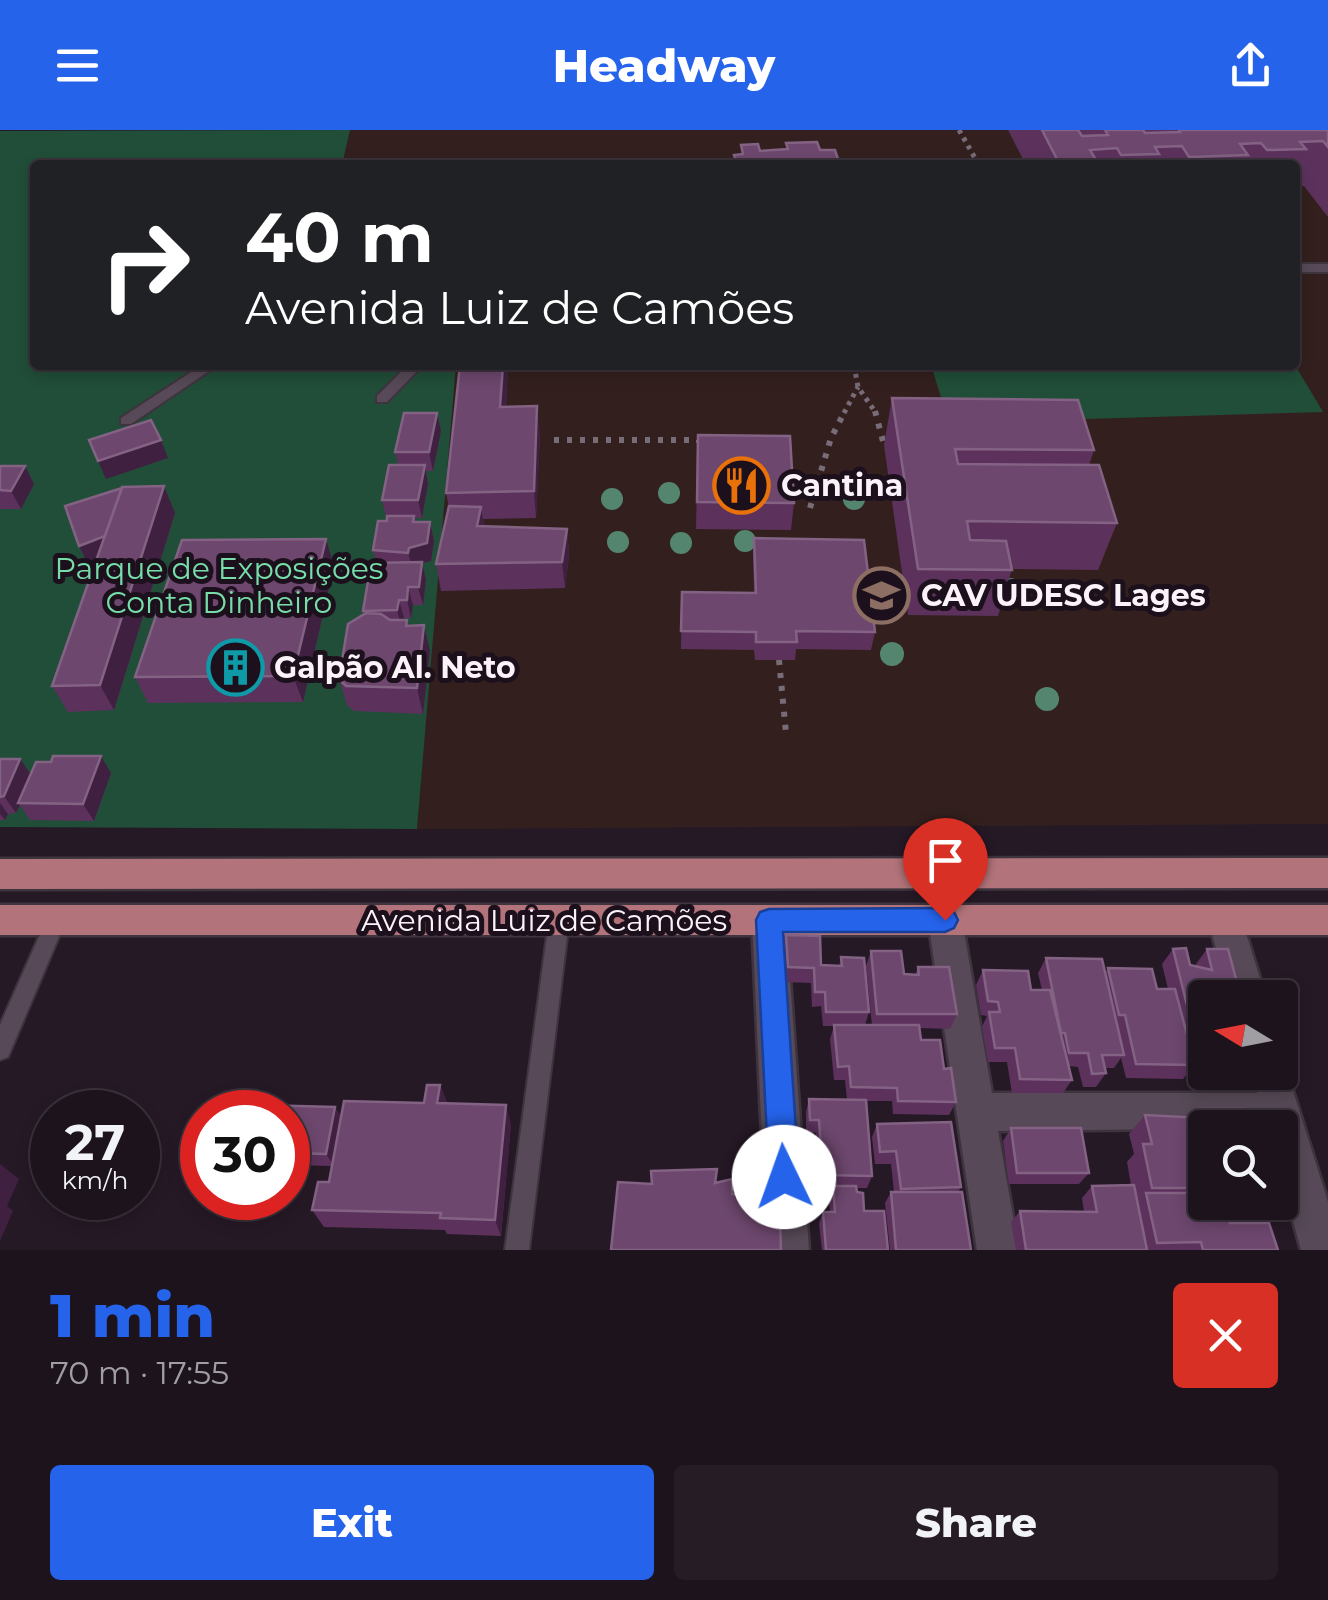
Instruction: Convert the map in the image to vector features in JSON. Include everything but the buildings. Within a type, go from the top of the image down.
[{"type":"main road","name":"Avenida Luiz de Camões","points":[[0,874],[1328,873]]},
{"type":"main road","points":[[309,920],[319,874]]},
{"type":"main road","points":[[549,920],[543,888],[561,876],[586,874]]},
{"type":"main road","name":"Avenida Luiz de Camões","points":[[0,920],[1328,920]]},
{"type":"street","points":[[769,920],[788,1250]]},
{"type":"street","points":[[945,920],[998,1250]]},
{"type":"street","points":[[1225,920],[1243,980]]},
{"type":"street","points":[[976,1112],[1188,1112]]},
{"type":"street","points":[[1298,1167],[1322,1250]]},
{"type":"lane","points":[[1300,268],[1328,268]]},
{"type":"lane","points":[[126,421],[204,370]]},
{"type":"lane","points":[[382,399],[411,370]]},
{"type":"lane","points":[[0,1050],[56,920]]},
{"type":"lane","points":[[517,1250],[549,920]]},
{"type":"path","points":[[958,130],[976,160]]},
{"type":"path","points":[[855,370],[858,388],[877,414],[884,445]]},
{"type":"path","points":[[810,508],[831,438],[858,388]]},
{"type":"path","points":[[554,440],[699,440],[698,451]]},
{"type":"path","points":[[779,660],[786,734]]},
{"type":"shaded area","name":"CAV UDESC Lages","points":[[350,130],[1328,130],[1328,824],[417,829],[456,370],[1300,370],[1300,160],[343,160]]},
{"type":"green space","name":"Parque de Exposições Conta Dinheiro","points":[[350,130],[343,160],[30,160],[30,370],[456,370],[417,829],[0,827],[0,131]]},
{"type":"green space","points":[[933,370],[1298,370],[1323,412],[949,423]]},
{"type":"place","name":"Cantina","points":[[742,485]]},
{"type":"place","name":"CAV UDESC Lages","points":[[882,595]]},
{"type":"place","name":"Galpão Al. Neto","points":[[235,667]]},
{"type":"route","points":[[784,1177],[769,920],[945,920]]}]
